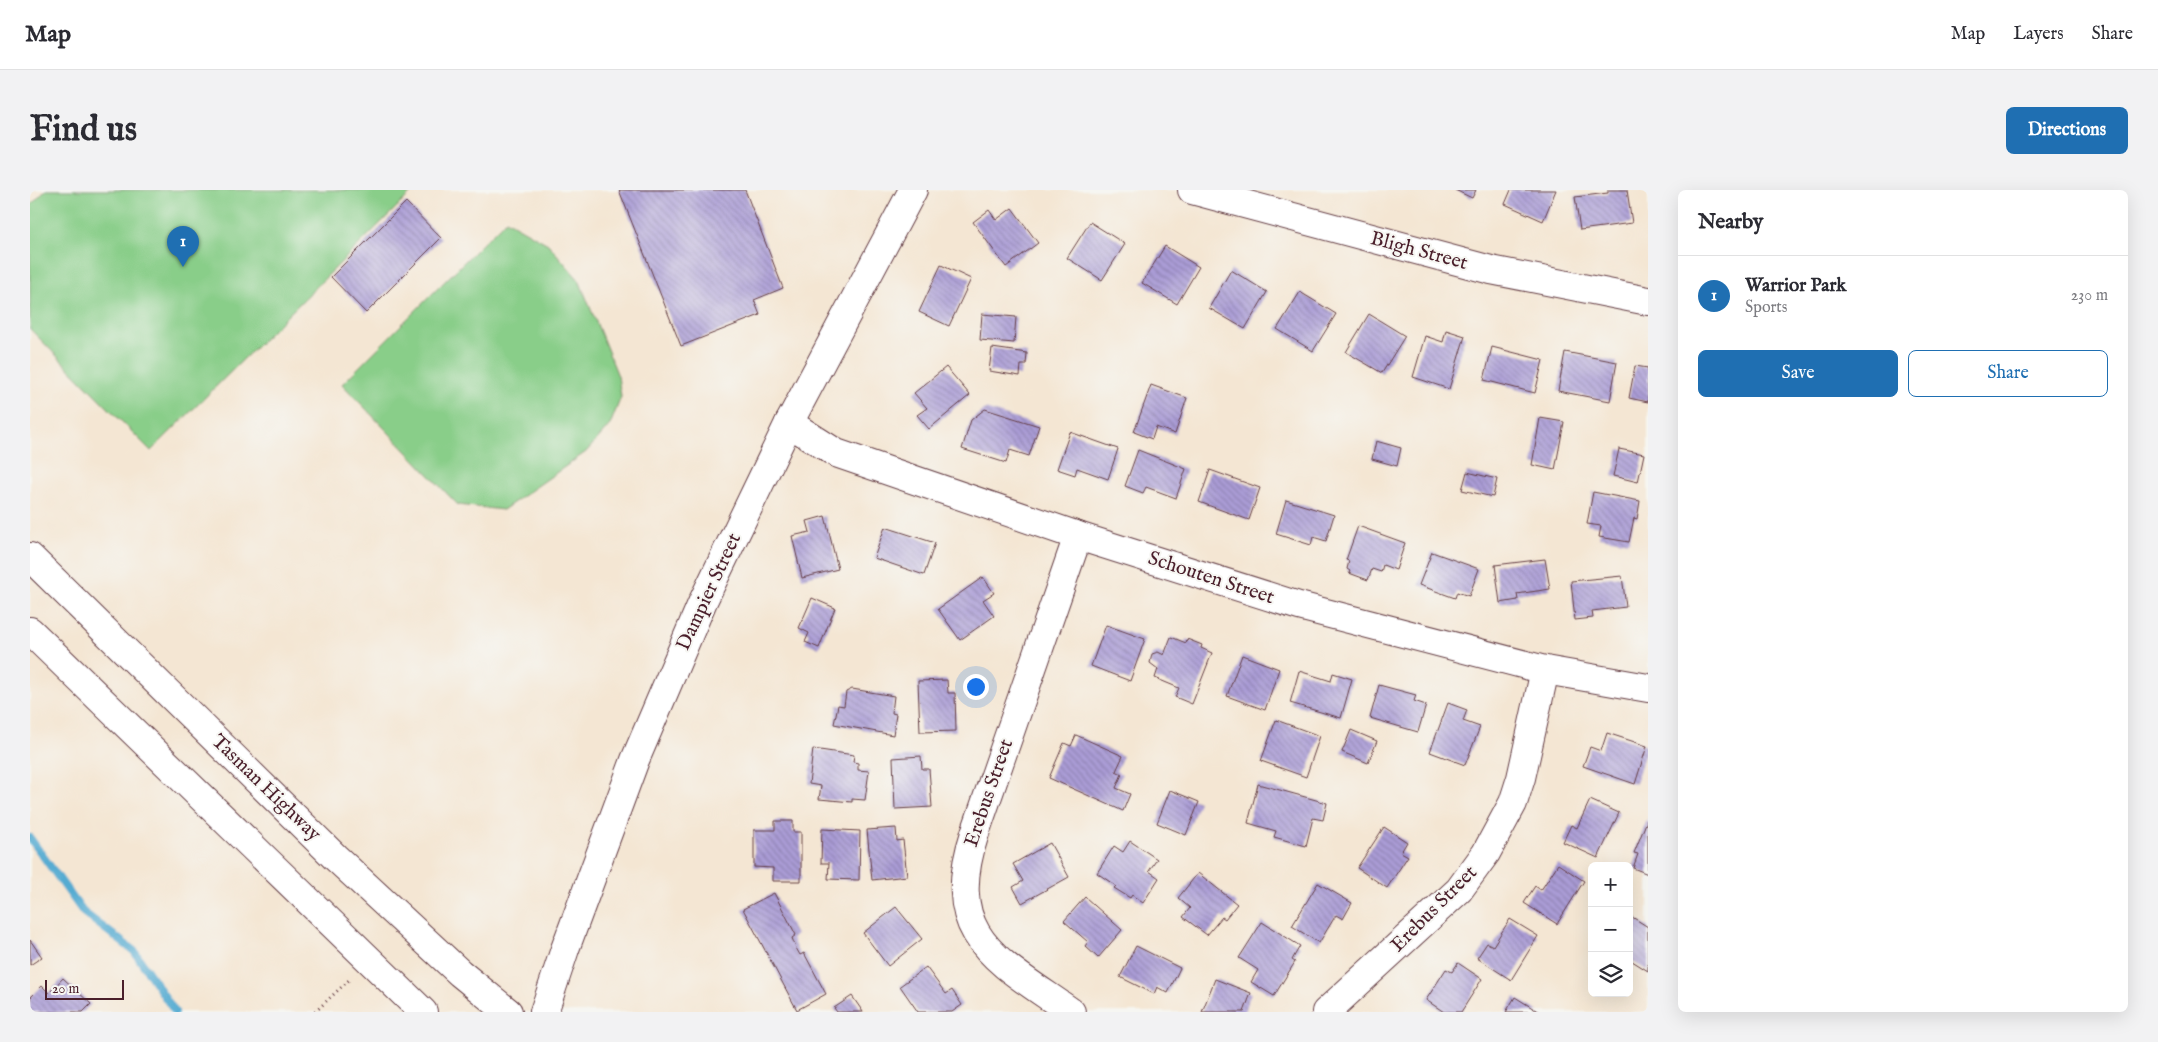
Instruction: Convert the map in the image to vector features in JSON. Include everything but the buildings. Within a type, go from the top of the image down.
[{"type":"main road","name":"Dampier Street","points":[[544,1012],[565,949],[639,751],[703,601],[789,423],[913,190]]},
{"type":"main road","name":"Bligh Street","points":[[1192,190],[1491,270],[1648,301]]},
{"type":"main road","name":"Schouten Street","points":[[789,423],[836,453],[1078,536],[1299,606],[1545,670],[1648,688]]},
{"type":"main road","name":"Erebus Street","points":[[1071,1012],[1005,965],[988,949],[976,933],[968,915],[964,898],[964,880],[966,862],[975,832],[1078,536]]},
{"type":"main road","name":"Tasman Highway","points":[[30,557],[335,857],[460,973],[508,1012]]},
{"type":"main road","points":[[30,630],[423,1012]]},
{"type":"main road","name":"Erebus Street","points":[[1326,1012],[1459,890],[1486,853],[1510,809],[1521,778],[1545,670]]},
{"type":"path","points":[[316,1012],[369,960]]},
{"type":"green space","points":[[46,190],[414,190],[151,451],[30,329],[30,206]]},
{"type":"green space","points":[[506,220],[548,244],[579,280],[618,376],[621,397],[610,425],[586,452],[503,510],[458,505],[342,384]]},
{"type":"waterway","points":[[30,838],[83,912],[134,951],[175,1012]]},
{"type":"place","name":"Warrior Park","points":[[183,267]]}]
